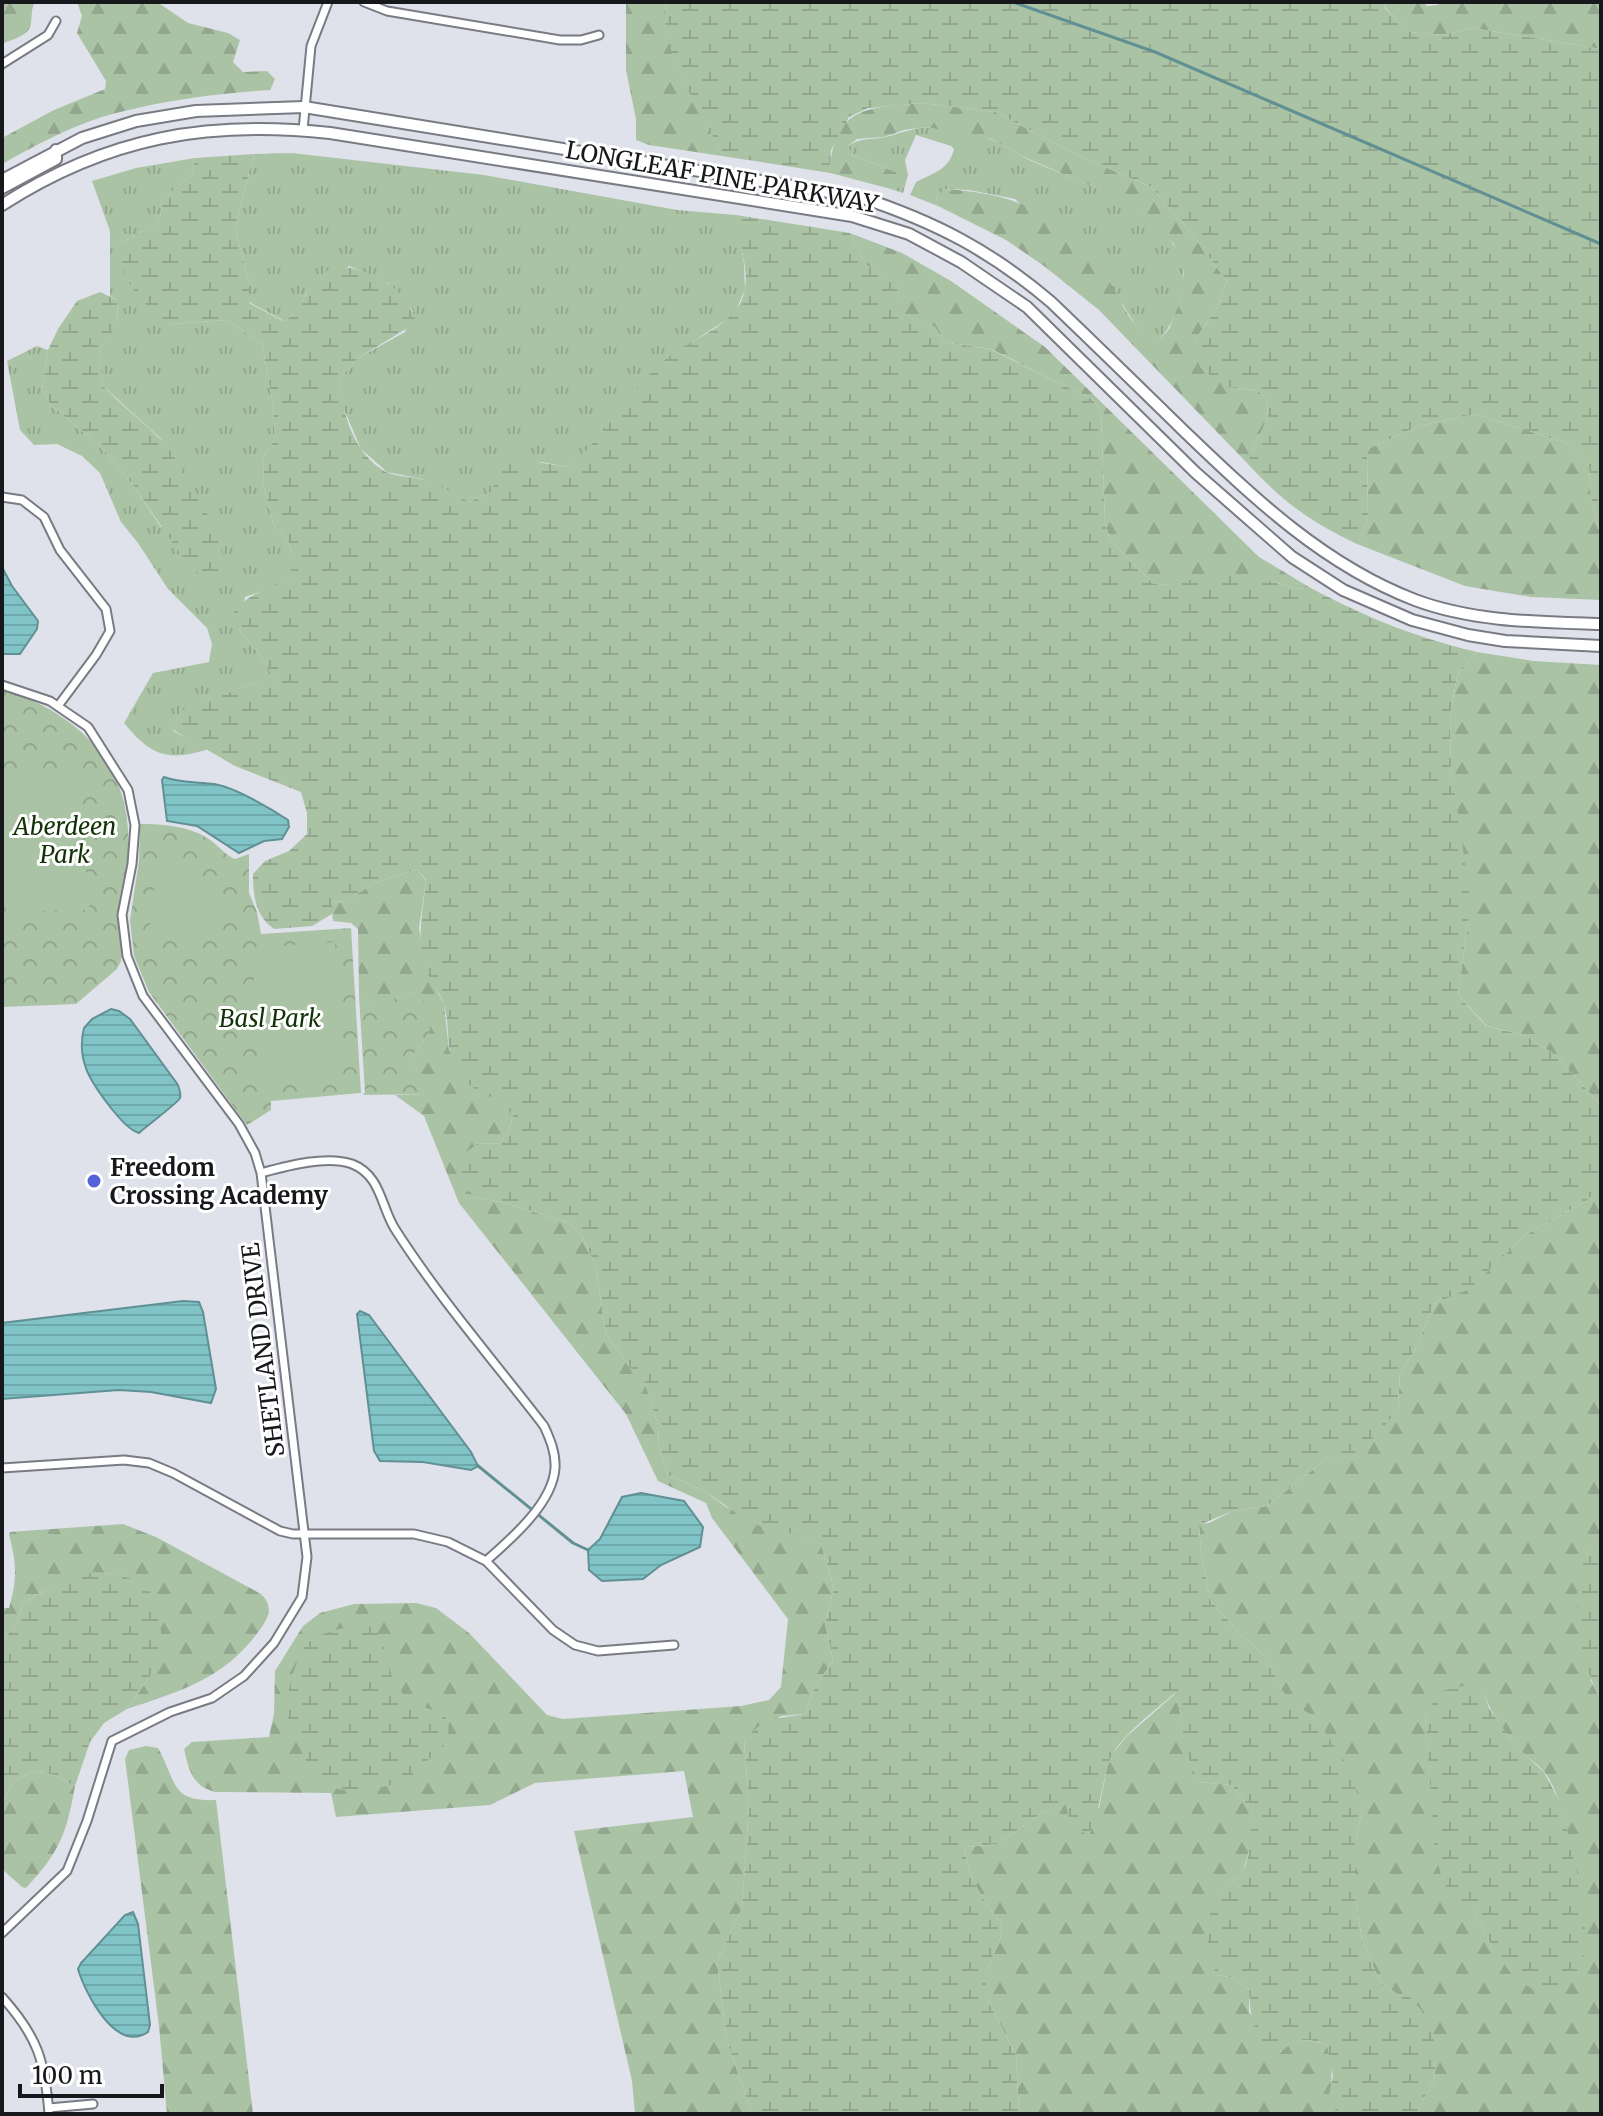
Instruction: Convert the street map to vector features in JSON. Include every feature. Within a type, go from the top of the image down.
[{"type":"main road","name":"LONGLEAF PINE PARKWAY","points":[[2,180],[56,150],[108,129],[162,115],[254,107],[304,107],[860,197],[949,231],[1030,284],[1262,506],[1333,560],[1416,600],[1473,614],[1518,622],[1601,624]]},
{"type":"main road","name":"LONGLEAF PINE PARKWAY","points":[[2,205],[70,167],[145,142],[186,132],[277,127],[852,216],[909,234],[940,250],[1027,307],[1196,473],[1292,557],[1343,590],[1412,620],[1468,635],[1505,641],[1601,646]]},
{"type":"main road","points":[[2,188],[56,159],[56,150]]},
{"type":"main road","points":[[940,250],[949,231]]},
{"type":"street","points":[[303,130],[311,46],[328,2]]},
{"type":"street","points":[[364,2],[387,11],[560,40],[581,40],[599,35]]},
{"type":"street","points":[[2,64],[48,35],[56,21]]},
{"type":"street","points":[[2,497],[22,500],[44,517],[60,550],[106,609],[110,631],[58,706]]},
{"type":"street","name":"SHETLAND DRIVE","points":[[2,685],[50,701],[88,727],[128,790],[135,825],[132,864],[122,915],[127,956],[143,996],[239,1124],[255,1153],[261,1173],[307,1557],[302,1597],[274,1643],[244,1676],[212,1698],[170,1712],[112,1741],[87,1821],[67,1871],[2,1933]]},
{"type":"street","points":[[261,1173],[295,1164],[320,1162],[352,1164],[368,1174],[382,1196],[392,1225],[421,1268],[544,1426],[553,1447],[555,1468],[549,1494],[513,1538],[486,1561]]},
{"type":"street","points":[[2,1468],[124,1460],[149,1463],[280,1531],[305,1534],[414,1534],[448,1542],[486,1561],[553,1630],[575,1645],[598,1651],[674,1645]]},
{"type":"street","points":[[2,1997],[26,2023],[41,2054],[49,2111],[93,2104]]},
{"type":"green space","points":[[2,2],[35,2],[28,30],[2,44]]},
{"type":"green space","points":[[77,2],[157,2],[188,23],[228,33],[240,40],[233,62],[243,72],[267,71],[275,79],[270,90],[173,101],[101,117],[2,164],[2,138],[54,110],[105,89],[106,81],[77,33],[82,16]]},
{"type":"green space","points":[[626,2],[666,2],[665,22],[675,61],[722,156],[649,145],[636,140],[636,119],[626,70]]},
{"type":"green space","points":[[666,2],[1383,2],[1385,8],[1409,32],[1442,35],[1473,28],[1601,49],[1601,538],[1591,498],[1589,466],[1566,443],[1475,414],[1419,426],[1367,449],[1368,519],[1357,544],[1325,527],[1285,500],[1247,463],[1268,417],[1267,398],[1256,390],[1225,387],[1200,367],[1195,340],[1216,309],[1227,281],[1151,187],[1084,158],[995,112],[923,103],[868,108],[849,117],[831,150],[830,173],[722,156],[675,61],[665,22]]},
{"type":"green space","points":[[1383,2],[1423,2],[1427,6],[1440,2],[1601,2],[1601,49],[1473,28],[1442,35],[1408,32]]},
{"type":"green space","points":[[923,103],[995,112],[1084,158],[1151,187],[1227,281],[1216,309],[1195,340],[1225,387],[1256,390],[1267,398],[1268,417],[1247,463],[1099,310],[1006,240],[938,206],[936,198],[945,189],[979,193],[1024,205],[1053,220],[1091,248],[1129,316],[1148,336],[1159,340],[1169,329],[1181,299],[1184,273],[1174,244],[1141,213],[1096,188],[991,139],[926,127],[884,137],[857,139],[848,146],[852,155],[898,173],[903,181],[899,187],[891,189],[830,173],[838,134],[846,122],[870,109]]},
{"type":"green space","points":[[926,127],[992,140],[1125,202],[1159,228],[1179,255],[1184,281],[1179,306],[1159,340],[1151,340],[1138,329],[1123,305],[1015,199],[946,189],[936,198],[938,206],[910,195],[916,182],[940,170],[948,162],[954,149],[951,146],[916,135],[905,160],[908,175],[903,193],[891,189],[899,187],[898,173],[852,155],[848,146],[862,140]]},
{"type":"green space","points":[[292,153],[484,175],[677,210],[736,215],[745,289],[734,315],[670,356],[589,450],[568,467],[541,462],[469,502],[422,479],[387,472],[361,449],[342,405],[339,379],[358,358],[405,332],[413,311],[388,283],[349,266],[306,294],[298,311],[284,321],[249,302],[249,283],[235,227],[254,154]]},
{"type":"green space","points":[[254,154],[235,227],[249,283],[249,303],[283,321],[295,313],[315,281],[331,269],[340,267],[360,270],[394,288],[408,304],[414,317],[416,323],[358,358],[339,379],[347,419],[358,444],[386,472],[430,482],[469,502],[490,493],[504,466],[524,460],[568,467],[656,368],[681,348],[716,328],[735,311],[746,279],[736,215],[850,233],[866,265],[896,284],[902,313],[935,327],[944,342],[990,349],[1092,399],[1101,411],[1105,524],[1111,541],[1154,584],[1238,575],[1299,589],[1309,587],[1390,625],[1477,652],[1457,676],[1450,717],[1451,768],[1469,889],[1458,995],[1486,1026],[1527,1036],[1558,1057],[1601,1106],[1601,1193],[1593,1194],[1524,1236],[1470,1289],[1435,1303],[1414,1352],[1400,1372],[1398,1409],[1380,1432],[1353,1454],[1326,1459],[1267,1506],[1233,1511],[1199,1525],[1210,1600],[1241,1635],[1265,1656],[1287,1698],[1316,1719],[1349,1768],[1362,1809],[1355,1847],[1355,1896],[1362,1940],[1380,1982],[1397,1994],[1410,1997],[1423,2012],[1433,2032],[1434,2080],[1416,2114],[1338,2114],[1328,2099],[1333,2076],[1327,2045],[1300,2041],[1276,2055],[1262,2041],[1254,2026],[1249,1990],[1235,1978],[1217,1975],[1208,1944],[1208,1922],[1221,1892],[1243,1871],[1248,1856],[1251,1809],[1231,1785],[1199,1782],[1187,1750],[1175,1693],[1138,1725],[1113,1753],[1089,1836],[1073,1823],[1066,1805],[1044,1811],[998,1844],[964,1847],[977,1888],[1002,1923],[1000,1940],[986,1972],[986,1997],[1016,2055],[1019,2114],[752,2114],[727,2041],[717,1962],[742,1908],[749,1806],[744,1739],[766,1720],[805,1714],[813,1691],[833,1660],[825,1623],[834,1588],[821,1544],[752,1524],[703,1490],[668,1475],[659,1447],[658,1425],[643,1377],[630,1368],[606,1334],[596,1268],[583,1237],[569,1223],[506,1203],[473,1197],[459,1180],[461,1156],[477,1144],[500,1143],[508,1132],[513,1116],[508,1109],[466,1082],[455,1068],[444,1005],[427,972],[421,949],[426,880],[417,869],[375,883],[345,901],[332,902],[332,914],[312,926],[274,929],[259,911],[253,874],[265,861],[289,851],[307,834],[307,813],[301,792],[235,766],[173,730],[181,711],[251,684],[276,682],[260,655],[238,629],[234,611],[253,595],[292,577],[292,553],[288,541],[273,523],[263,484],[264,456],[275,438],[273,404],[262,344],[228,320],[170,324],[134,291],[121,259],[119,244],[155,228],[162,201],[192,174],[195,158]]},
{"type":"green space","points":[[195,158],[192,174],[162,201],[155,229],[143,231],[119,244],[170,324],[228,320],[262,344],[273,404],[275,438],[264,456],[263,484],[273,523],[288,541],[292,553],[292,577],[245,597],[238,629],[260,655],[277,683],[251,684],[181,712],[173,731],[209,749],[171,755],[143,743],[124,723],[153,673],[209,662],[212,644],[207,628],[168,589],[121,522],[100,473],[82,456],[57,444],[34,445],[20,430],[7,361],[37,346],[48,350],[42,389],[50,404],[104,450],[161,527],[200,504],[160,438],[103,386],[99,352],[118,320],[117,300],[110,296],[110,231],[92,181],[136,168]]},
{"type":"green space","points":[[850,233],[902,253],[951,281],[1045,347],[1259,557],[1309,587],[1299,589],[1274,582],[1212,576],[1176,585],[1154,584],[1111,541],[1105,524],[1101,411],[1092,399],[991,349],[944,342],[935,327],[901,313],[896,285],[866,265]]},
{"type":"green space","points":[[100,292],[117,300],[118,321],[99,352],[103,386],[168,448],[203,505],[221,548],[224,565],[223,579],[210,585],[184,559],[132,484],[104,450],[50,404],[42,389],[48,350],[58,329],[77,301]]},
{"type":"green space","points":[[1475,414],[1566,443],[1589,466],[1591,498],[1601,538],[1601,600],[1531,597],[1465,586],[1357,544],[1368,519],[1367,449],[1419,426]]},
{"type":"green space","points":[[1477,652],[1534,661],[1601,665],[1601,1106],[1558,1057],[1527,1036],[1487,1026],[1458,995],[1468,921],[1451,768],[1450,717],[1457,676]]},
{"type":"green space","name":"Aberdeen Park","points":[[2,689],[54,712],[77,728],[110,768],[121,792],[127,820],[128,850],[119,905],[121,961],[117,969],[76,1004],[2,1007]]},
{"type":"green space","points":[[76,774],[90,910],[6,912],[2,874],[2,777]]},
{"type":"green space","name":"Basl Park","points":[[140,824],[167,825],[193,831],[235,859],[249,854],[249,893],[261,934],[351,928],[361,1093],[271,1101],[271,1110],[247,1125],[149,992],[134,956],[130,920],[139,861]]},
{"type":"green space","points":[[158,858],[187,869],[206,885],[217,908],[222,938],[155,930],[150,925]]},
{"type":"green space","points":[[417,869],[426,881],[419,928],[426,969],[444,1004],[449,1050],[490,1096],[505,1104],[513,1116],[508,1132],[500,1143],[477,1144],[473,1197],[506,1203],[569,1223],[583,1237],[596,1268],[606,1334],[630,1368],[643,1376],[658,1425],[659,1447],[668,1475],[703,1490],[726,1507],[821,1544],[834,1588],[825,1623],[833,1660],[813,1691],[805,1714],[781,1716],[744,1740],[749,1806],[742,1908],[717,1962],[727,2041],[752,2114],[635,2114],[632,2081],[574,1831],[693,1817],[684,1771],[535,1783],[490,1805],[336,1817],[331,1793],[215,1792],[196,1781],[188,1764],[184,1749],[192,1742],[269,1737],[274,1714],[275,1671],[303,1626],[320,1613],[354,1604],[416,1603],[436,1608],[469,1633],[547,1715],[563,1719],[741,1706],[769,1700],[781,1687],[788,1619],[712,1518],[706,1503],[658,1481],[626,1414],[459,1203],[424,1116],[395,1095],[426,1094],[412,1056],[430,1032],[415,992],[377,1005],[359,997],[358,929],[351,923],[333,921],[331,902],[345,901],[375,883]]},
{"type":"green space","points":[[335,942],[341,1078],[260,1083],[252,948]]},
{"type":"green space","points":[[415,992],[430,1007],[430,1032],[412,1056],[427,1094],[363,1095],[359,997],[377,1004]]},
{"type":"green space","points":[[1593,1193],[1601,1193],[1601,1531],[1587,1555],[1591,1681],[1601,1700],[1601,2114],[1416,2114],[1434,2080],[1436,2065],[1410,1998],[1397,1994],[1380,1982],[1362,1940],[1355,1896],[1355,1847],[1362,1809],[1316,1719],[1287,1699],[1265,1656],[1241,1635],[1210,1600],[1199,1524],[1209,1523],[1233,1511],[1267,1506],[1326,1459],[1353,1453],[1398,1409],[1400,1372],[1414,1352],[1435,1303],[1470,1288],[1524,1236],[1586,1201]],"holes":[[[1484,1694],[1511,1739],[1551,1782],[1568,1840],[1492,1947],[1474,1910],[1431,1787],[1425,1714]]]},
{"type":"green space","points":[[123,1524],[156,1537],[261,1594],[269,1608],[259,1631],[216,1672],[183,1689],[127,1709],[155,1669],[153,1594],[136,1582],[103,1573],[72,1578],[56,1585],[23,1603],[17,1623],[2,1642],[2,1608],[9,1608],[15,1580],[10,1532]]},
{"type":"green space","points":[[1601,1531],[1601,1700],[1585,1658],[1577,1598],[1581,1569]]},
{"type":"green space","points":[[94,1572],[135,1580],[153,1594],[162,1636],[155,1669],[127,1709],[104,1723],[90,1742],[75,1786],[52,1774],[32,1771],[14,1782],[2,1802],[2,1642],[17,1623],[23,1603],[70,1577]]},
{"type":"green space","points":[[369,1625],[382,1640],[392,1674],[401,1691],[410,1703],[439,1712],[448,1720],[448,1737],[442,1748],[406,1779],[372,1789],[332,1788],[314,1776],[293,1731],[286,1709],[290,1685],[303,1650],[312,1640],[336,1630]]},
{"type":"green space","points":[[1464,1686],[1484,1694],[1489,1708],[1508,1736],[1544,1772],[1561,1804],[1578,1877],[1585,1925],[1583,1962],[1568,1983],[1547,1997],[1515,1979],[1492,1947],[1474,1910],[1457,1905],[1442,1879],[1435,1851],[1425,1714],[1441,1691]]},
{"type":"green space","points":[[1176,1693],[1190,1762],[1199,1782],[1231,1785],[1251,1809],[1251,1845],[1242,1874],[1220,1893],[1217,1975],[1235,1978],[1249,1990],[1249,2012],[1280,2053],[1296,2042],[1314,2041],[1327,2045],[1332,2097],[1338,2114],[1019,2114],[1016,2055],[986,1997],[986,1972],[1000,1940],[1002,1923],[977,1888],[964,1847],[998,1844],[1044,1811],[1067,1804],[1099,1808],[1109,1758],[1127,1736]]},
{"type":"green space","points":[[146,1746],[158,1748],[182,1793],[190,1798],[216,1800],[253,2114],[167,2114],[125,1759],[129,1750]]},
{"type":"green space","points":[[32,1771],[52,1774],[75,1786],[60,1842],[26,1888],[2,1869],[2,1802],[14,1782]]},
{"type":"water","points":[[2,567],[38,621],[37,629],[20,654],[2,654]]},
{"type":"water","points":[[164,777],[231,789],[288,820],[289,827],[282,839],[264,841],[239,853],[197,826],[167,821]]},
{"type":"water","points":[[111,1009],[130,1019],[178,1085],[178,1101],[139,1133],[124,1123],[108,1104],[84,1061],[84,1028],[92,1019]]},
{"type":"water","points":[[183,1301],[199,1302],[203,1312],[216,1389],[211,1403],[151,1392],[119,1390],[2,1399],[2,1323]]},
{"type":"water","points":[[360,1311],[369,1315],[471,1452],[478,1466],[471,1470],[423,1462],[380,1461],[374,1451],[357,1314]]},
{"type":"water","points":[[641,1493],[684,1501],[703,1527],[700,1547],[661,1565],[643,1579],[602,1581],[589,1570],[588,1550],[600,1539],[622,1497]]},
{"type":"water","points":[[133,1912],[138,1924],[150,2025],[148,2032],[136,2037],[125,2035],[104,2018],[87,1992],[78,1969],[125,1915]]},
{"type":"waterway","points":[[1013,2],[1155,52],[1601,244]]},
{"type":"waterway","points":[[477,1465],[573,1543],[588,1550]]},
{"type":"place","name":"Freedom Crossing Academy","points":[[94,1181]]}]
